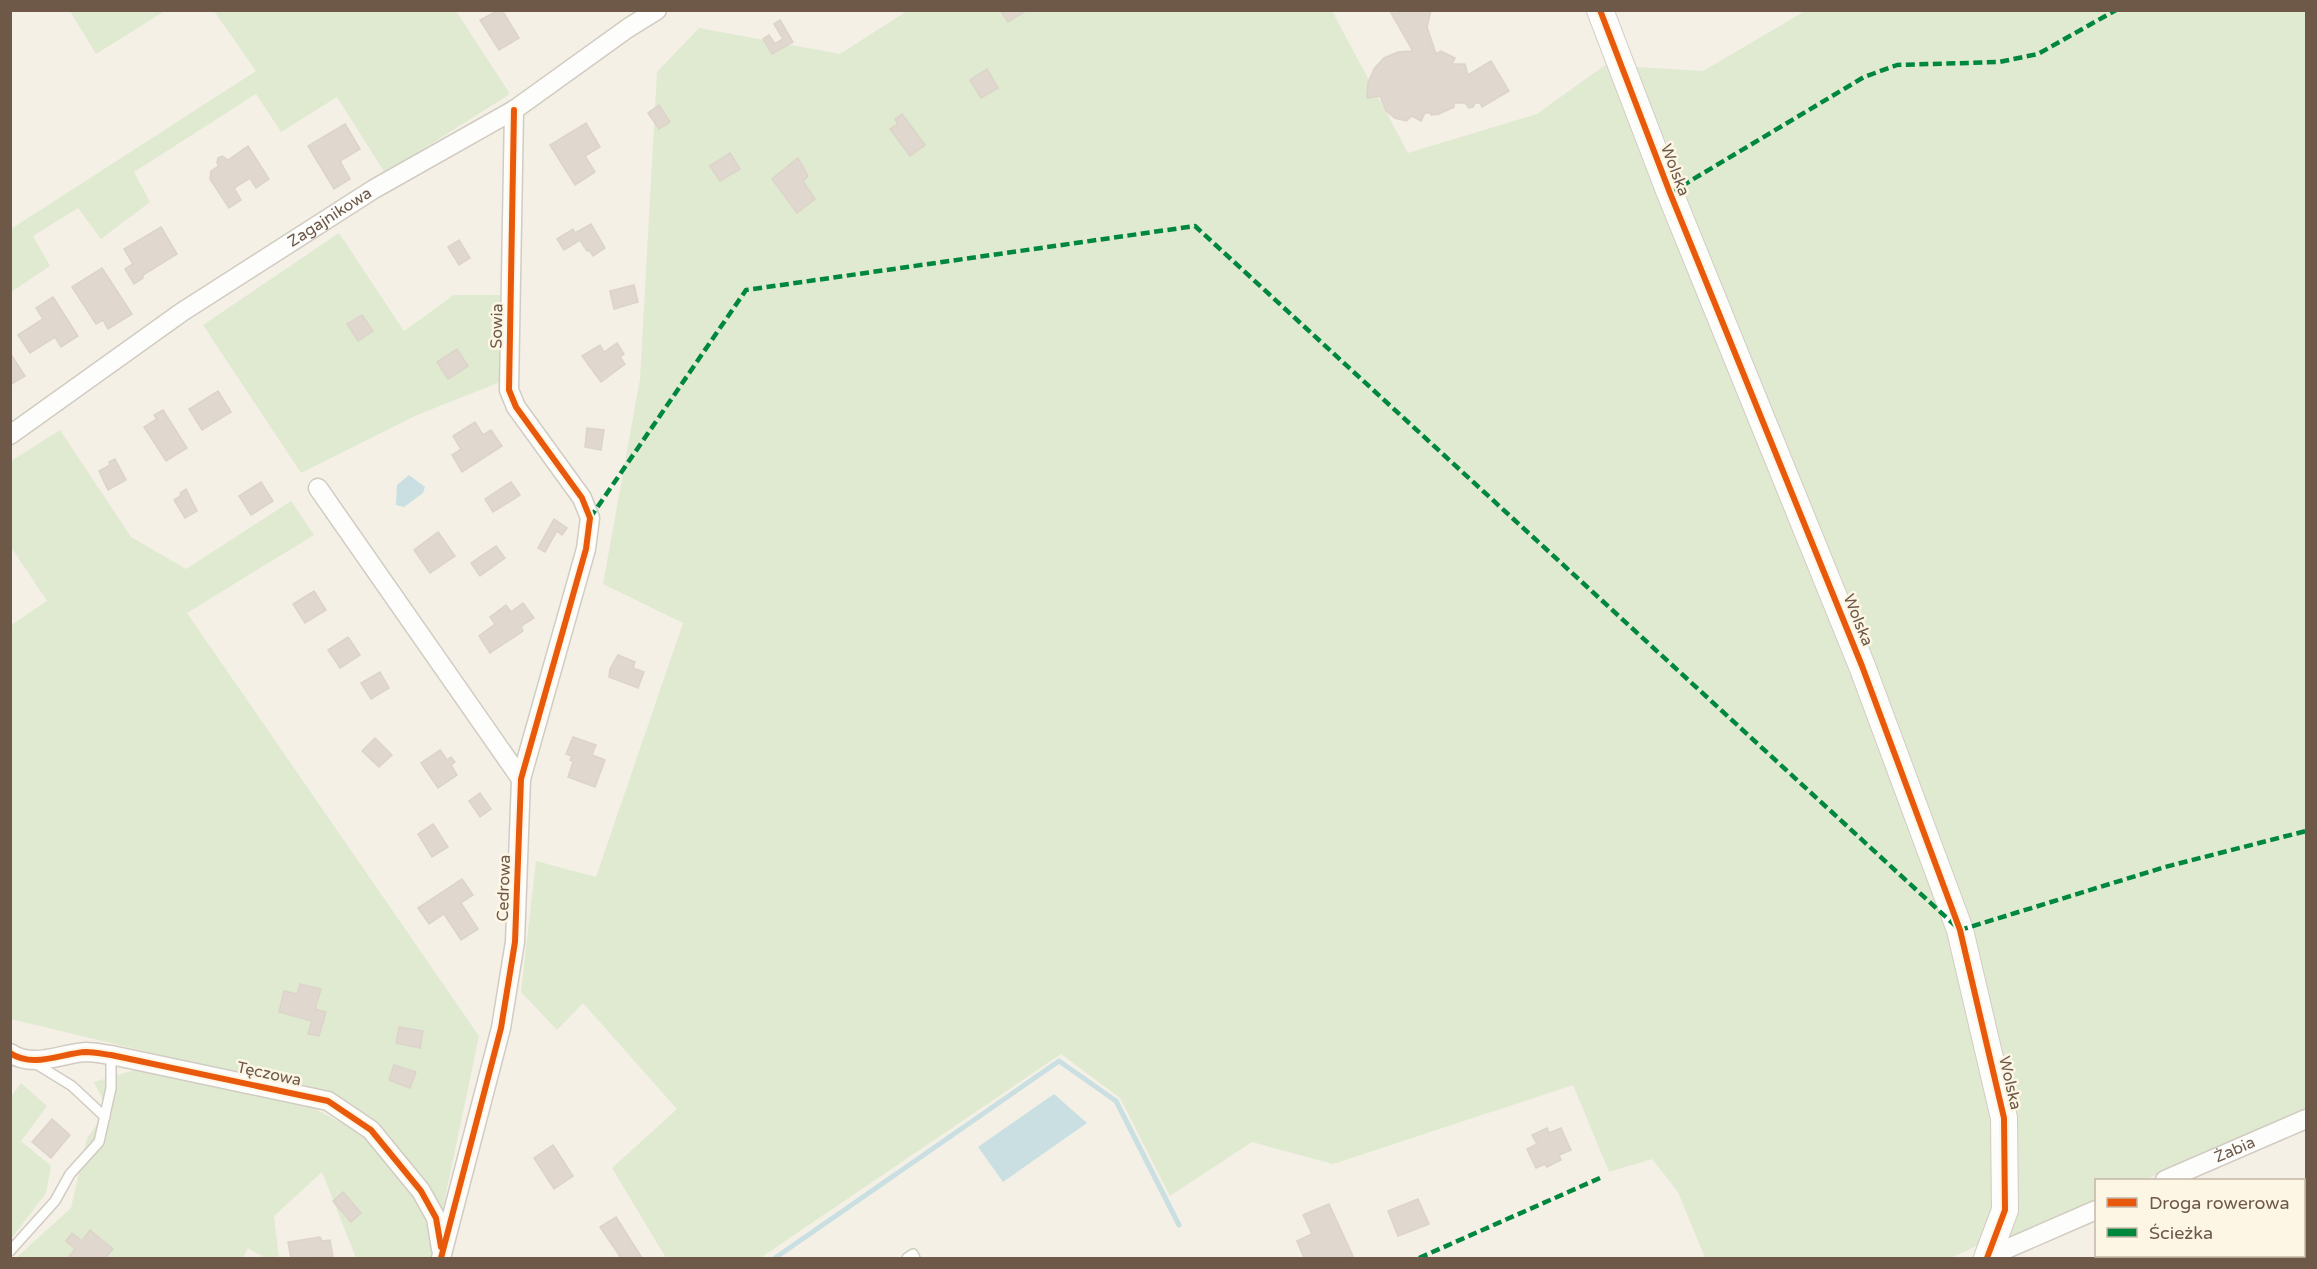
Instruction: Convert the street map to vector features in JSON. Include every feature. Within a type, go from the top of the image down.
[{"type":"street","name":"Zagajnikowa","points":[[10,435],[182,312],[374,189],[514,110],[628,28],[657,10]]},
{"type":"street","name":"Wolska","points":[[1600,10],[1670,193],[1862,666],[1960,930],[2004,1118],[2005,1210],[1987,1258]]},
{"type":"street","name":"Sowia","points":[[514,110],[509,390],[516,407],[582,498],[590,518]]},
{"type":"street","points":[[318,488],[521,779]]},
{"type":"street","name":"Cedrowa","points":[[442,1256],[501,1028],[515,942],[521,779],[586,549],[590,518]]},
{"type":"street","name":"Tęczowa","points":[[10,1053],[29,1060],[51,1060],[86,1052],[111,1055],[328,1101],[371,1130],[420,1191],[436,1218],[442,1256]]},
{"type":"street","name":"Żabia","points":[[2167,1179],[2307,1119]]},
{"type":"street","points":[[1987,1258],[2095,1211]]},
{"type":"lane","points":[[10,1251],[55,1201],[70,1174],[99,1142],[111,1088],[111,1055]]},
{"type":"lane","points":[[29,1060],[72,1086],[105,1117]]},
{"type":"lane","points":[[907,1258],[913,1254],[915,1258]]},
{"type":"green space","points":[[70,11],[165,11],[96,54]]},
{"type":"green space","points":[[214,11],[456,11],[510,94],[385,173],[337,97],[281,132],[256,94],[134,172],[150,202],[101,239],[78,208],[33,236],[50,266],[11,292],[11,229],[256,71]]},
{"type":"green space","points":[[907,11],[1332,11],[1408,153],[1537,114],[1605,65],[1703,71],[1805,11],[2306,11],[2306,1111],[2146,1179],[2095,1179],[2095,1201],[2031,1229],[1979,1245],[1950,1258],[1705,1258],[1678,1192],[1652,1159],[1609,1172],[1573,1085],[1333,1164],[1252,1142],[1170,1196],[1120,1098],[1061,1054],[760,1258],[666,1258],[612,1168],[677,1109],[583,1003],[557,1030],[521,992],[536,861],[596,877],[683,623],[603,584],[640,379],[657,72],[699,28],[840,54]]},
{"type":"green space","points":[[339,233],[404,331],[454,295],[500,295],[503,381],[417,415],[301,473],[203,325]]},
{"type":"green space","points":[[60,430],[131,537],[186,569],[291,501],[314,535],[187,613],[479,1036],[442,1212],[369,1116],[335,1097],[11,1019],[10,626],[47,601],[11,547],[11,461]]},
{"type":"green space","points":[[142,1068],[311,1107],[385,1145],[433,1221],[431,1258],[356,1258],[322,1172],[274,1216],[279,1258],[265,1258],[248,1248],[243,1258],[16,1258],[71,1208],[87,1138],[108,1110],[94,1082]]},
{"type":"green space","points":[[21,1083],[47,1106],[21,1141],[51,1166],[46,1193],[11,1239],[11,1097]]},
{"type":"shaded area","points":[[409,475],[425,487],[423,493],[404,507],[396,505],[397,485]]},
{"type":"shaded area","points":[[1054,1094],[1087,1123],[1003,1182],[978,1147]]},
{"type":"building","points":[[502,10],[519,38],[499,50],[480,20]]},
{"type":"building","points":[[1000,10],[1025,10],[1025,11],[1008,22]]},
{"type":"building","points":[[1400,10],[1431,10],[1427,27],[1436,54],[1441,51],[1455,58],[1452,64],[1465,64],[1468,75],[1491,61],[1509,91],[1482,107],[1480,103],[1475,103],[1469,108],[1465,103],[1454,103],[1454,107],[1439,114],[1425,113],[1421,121],[1412,116],[1406,121],[1395,118],[1386,111],[1380,96],[1367,98],[1368,83],[1374,69],[1384,58],[1398,52],[1413,51],[1391,13],[1399,13]]},
{"type":"building","points":[[780,20],[793,42],[772,54],[763,39],[769,35],[775,44],[783,39],[774,24]]},
{"type":"building","points":[[987,69],[998,88],[981,98],[970,80]]},
{"type":"building","points":[[659,105],[670,122],[659,129],[648,113]]},
{"type":"building","points":[[902,114],[925,145],[910,156],[890,129],[898,124],[895,119]]},
{"type":"building","points":[[586,123],[600,147],[585,156],[595,172],[575,185],[550,145]]},
{"type":"building","points":[[345,124],[360,149],[340,161],[350,179],[334,189],[308,146]]},
{"type":"building","points":[[248,146],[269,179],[256,188],[250,178],[234,188],[241,200],[229,208],[210,179],[211,171],[219,166],[218,158],[222,156],[228,160]]},
{"type":"building","points":[[730,153],[740,169],[720,181],[710,166]]},
{"type":"building","points":[[798,158],[808,176],[803,181],[815,199],[797,213],[772,179]]},
{"type":"building","points":[[591,224],[605,248],[593,256],[580,240],[564,250],[557,239],[573,229],[575,233]]},
{"type":"building","points":[[161,227],[177,254],[143,275],[143,278],[134,284],[125,269],[133,264],[124,249]]},
{"type":"building","points":[[459,240],[470,258],[459,265],[448,247]]},
{"type":"building","points":[[102,268],[132,314],[108,329],[103,320],[96,324],[72,287]]},
{"type":"building","points":[[634,285],[638,302],[614,309],[610,291]]},
{"type":"building","points":[[53,297],[78,336],[61,347],[55,337],[30,353],[18,335],[43,319],[36,308]]},
{"type":"building","points":[[362,315],[373,331],[358,341],[347,324]]},
{"type":"building","points":[[617,343],[624,354],[620,357],[625,364],[601,382],[582,356],[600,345],[604,352]]},
{"type":"building","points":[[457,349],[468,366],[448,379],[437,362]]},
{"type":"building","points":[[10,353],[25,376],[10,385]]},
{"type":"building","points":[[218,391],[231,412],[202,430],[189,409]]},
{"type":"building","points":[[163,410],[187,448],[166,461],[144,427],[157,419],[154,415]]},
{"type":"building","points":[[475,422],[483,435],[491,430],[502,446],[462,472],[452,455],[461,449],[453,436]]},
{"type":"building","points":[[587,428],[604,430],[601,450],[585,447]]},
{"type":"building","points":[[115,459],[126,480],[108,490],[99,471]]},
{"type":"building","points":[[261,482],[273,501],[251,515],[239,496]]},
{"type":"building","points":[[511,482],[520,495],[493,512],[485,499]]},
{"type":"building","points":[[186,489],[197,511],[185,518],[174,500]]},
{"type":"building","points":[[554,519],[567,528],[562,535],[557,531],[545,552],[538,548]]},
{"type":"building","points":[[438,532],[455,556],[430,573],[414,550]]},
{"type":"building","points":[[496,546],[505,558],[480,576],[471,563]]},
{"type":"building","points":[[314,591],[326,610],[305,623],[293,604]]},
{"type":"building","points":[[523,603],[534,618],[521,626],[523,631],[490,653],[479,636],[495,624],[490,617],[506,605],[511,612]]},
{"type":"building","points":[[348,637],[360,655],[340,668],[328,650]]},
{"type":"building","points":[[618,655],[635,662],[633,668],[644,672],[638,688],[609,677],[610,669]]},
{"type":"building","points":[[380,672],[389,688],[371,699],[361,683]]},
{"type":"building","points":[[573,737],[596,745],[592,755],[605,760],[595,787],[568,777],[573,762],[570,760],[572,756],[566,754]]},
{"type":"building","points":[[375,738],[392,755],[379,767],[362,751]]},
{"type":"building","points":[[440,750],[447,760],[451,757],[455,762],[451,765],[457,775],[438,788],[421,763]]},
{"type":"building","points":[[480,793],[491,809],[480,817],[469,801]]},
{"type":"building","points":[[433,824],[448,847],[432,857],[418,834]]},
{"type":"building","points":[[462,879],[473,895],[461,903],[478,929],[461,940],[444,914],[429,924],[418,908]]},
{"type":"building","points":[[300,984],[321,989],[315,1009],[326,1012],[319,1036],[308,1034],[312,1021],[279,1012],[284,991],[297,994]]},
{"type":"building","points":[[399,1027],[423,1031],[420,1048],[396,1043]]},
{"type":"building","points":[[394,1065],[416,1072],[410,1088],[389,1080]]},
{"type":"building","points":[[52,1119],[70,1135],[51,1158],[32,1142]]},
{"type":"building","points":[[1547,1128],[1549,1133],[1561,1128],[1571,1150],[1559,1155],[1561,1160],[1547,1167],[1545,1164],[1536,1168],[1527,1149],[1537,1144],[1532,1135]]},
{"type":"building","points":[[553,1145],[573,1176],[554,1189],[534,1158]]},
{"type":"building","points":[[343,1192],[361,1213],[351,1222],[333,1201]]},
{"type":"building","points":[[1418,1199],[1429,1224],[1398,1236],[1388,1211]]},
{"type":"building","points":[[1329,1204],[1353,1256],[1304,1258],[1297,1241],[1312,1234],[1303,1215]]},
{"type":"building","points":[[616,1217],[642,1258],[621,1258],[600,1227]]},
{"type":"building","points":[[90,1230],[113,1249],[105,1258],[68,1258],[75,1249],[66,1241],[72,1233],[82,1241]]},
{"type":"building","points":[[320,1237],[322,1241],[330,1240],[333,1257],[291,1258],[288,1242]]},
{"type":"building","points":[[2211,1257],[2237,1258],[2212,1258]]},
{"type":"waterway","points":[[775,1258],[1059,1061],[1116,1101],[1179,1225]]},
{"type":"marked path","points":[[1670,193],[1864,77],[1897,65],[1999,62],[2038,54],[2116,10]]},
{"type":"marked path","points":[[590,518],[746,290],[1195,226],[1960,930],[2165,867],[2306,831]]},
{"type":"marked path","points":[[1419,1258],[1600,1178]]},
{"type":"cycle path","points":[[1600,10],[1670,193],[1862,666],[1960,930],[2004,1118],[2005,1210],[1987,1258]]},
{"type":"cycle path","points":[[441,1258],[501,1028],[515,942],[521,779],[586,549],[590,518],[582,498],[516,407],[509,390],[514,110]]},
{"type":"cycle path","points":[[10,1053],[29,1060],[86,1052],[111,1055],[328,1101],[371,1130],[421,1191],[436,1218],[441,1247]]}]
